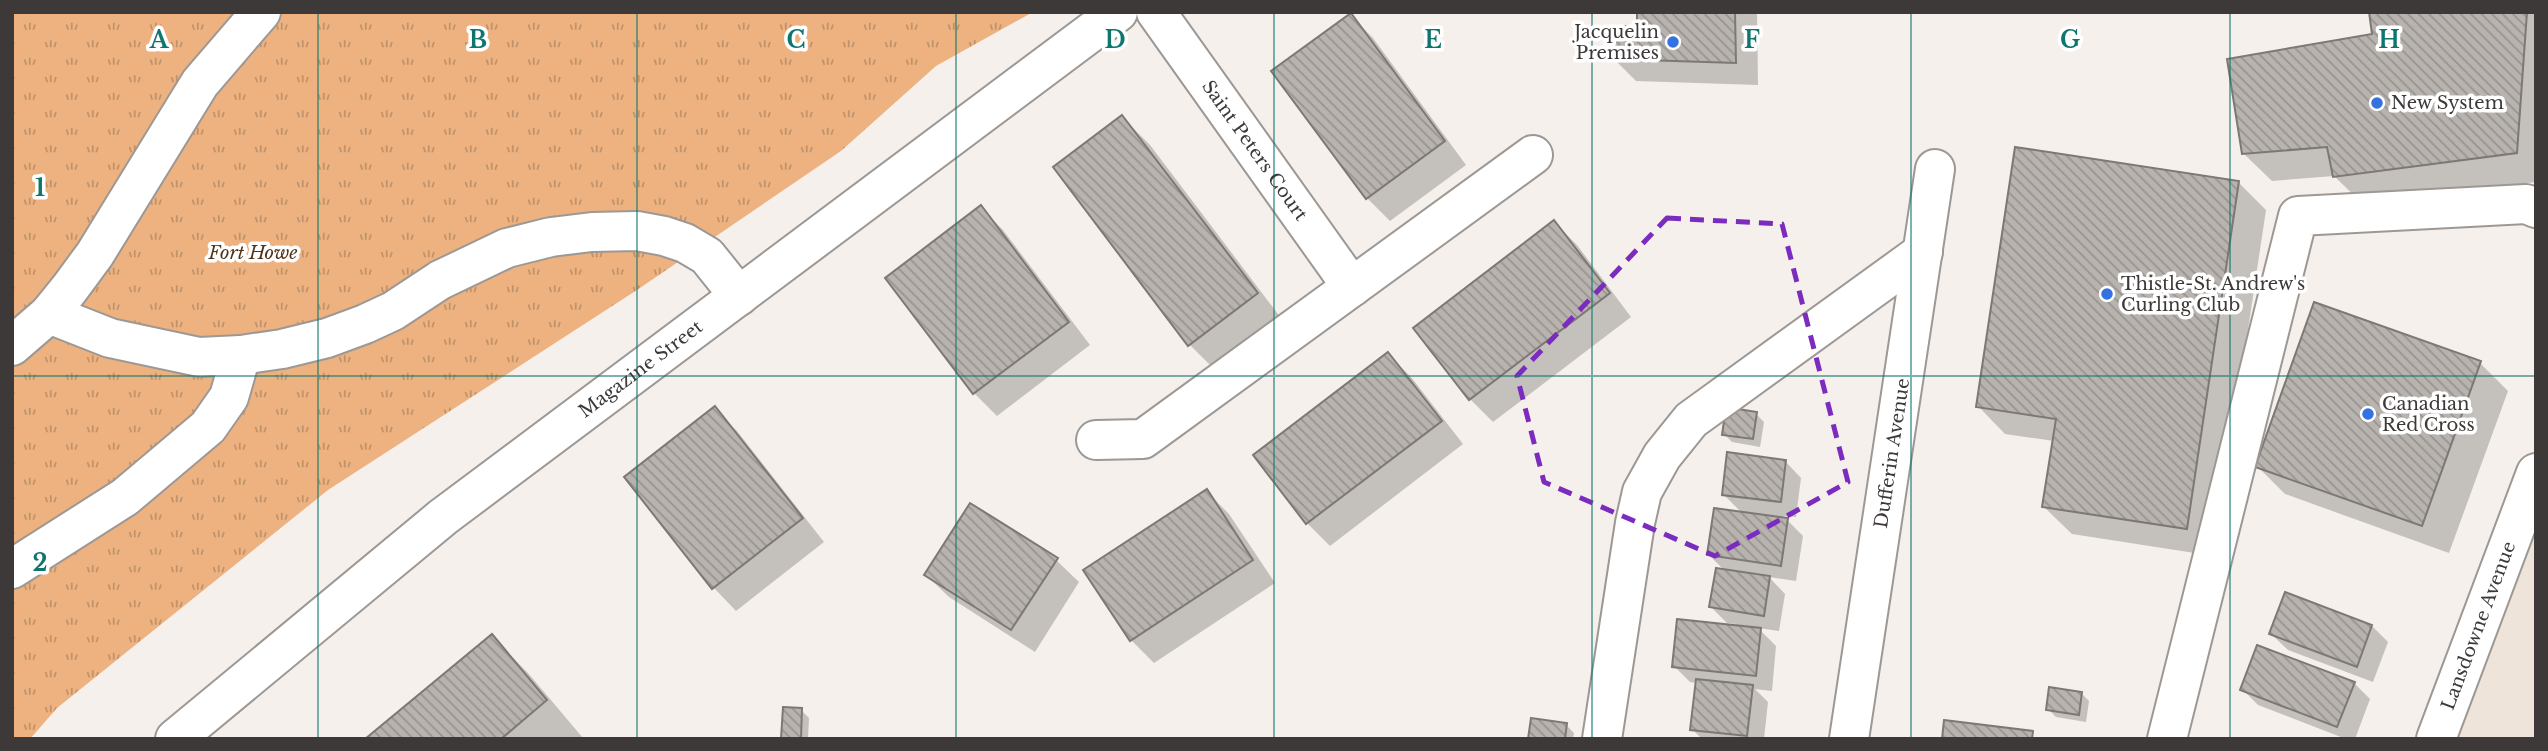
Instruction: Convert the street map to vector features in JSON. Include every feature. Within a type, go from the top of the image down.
[{"type":"street","points":[[12,346],[49,314],[95,254],[200,83],[261,12]]},
{"type":"street","name":"Magazine Street","points":[[175,739],[443,517],[1118,12]]},
{"type":"street","name":"Saint Peters Court","points":[[1156,12],[1352,287]]},
{"type":"street","points":[[1096,440],[1143,439],[1532,155]]},
{"type":"street","name":"Dufferin Avenue","points":[[1849,739],[1935,169]]},
{"type":"street","points":[[2167,739],[2298,216],[2526,204],[2536,208]]},
{"type":"street","points":[[49,314],[110,338],[199,357],[282,349],[327,338],[365,324],[393,311],[440,280],[507,248],[551,237],[593,232],[637,231],[685,243],[707,256],[739,296]]},
{"type":"street","points":[[1602,739],[1634,523],[1642,492],[1662,456],[1692,420],[1923,252]]},
{"type":"street","points":[[12,569],[125,497],[208,427],[229,397],[241,355]]},
{"type":"street","name":"Lansdowne Avenue","points":[[2436,739],[2536,473]]},
{"type":"highlighted area","points":[[1667,218],[1782,224],[1848,482],[1715,556],[1544,482],[1517,376]]},
{"type":"shaded area","points":[[2536,473],[2536,739],[2436,739]]},
{"type":"green space","name":"Fort Howe","points":[[12,12],[1033,12],[936,66],[841,151],[637,290],[328,490],[57,708],[30,739],[12,739]]},
{"type":"building","name":"Jacquelin Premises","points":[[1637,12],[1735,12],[1736,63],[1612,59],[1611,26],[1637,26]]},
{"type":"building","name":"New System","points":[[2369,12],[2527,12],[2517,153],[2333,177],[2327,147],[2242,154],[2227,59],[2372,34]]},
{"type":"building","points":[[1351,13],[1445,141],[1366,199],[1271,71]]},
{"type":"building","points":[[1122,115],[1258,293],[1188,346],[1053,167]]},
{"type":"building","name":"Thistle-St. Andrew's Curling Club","points":[[2015,147],[2239,181],[2187,529],[2042,507],[2056,419],[1976,407]]},
{"type":"building","points":[[981,205],[1069,322],[973,394],[885,278]]},
{"type":"building","points":[[1554,220],[1610,293],[1469,400],[1413,328]]},
{"type":"building","name":"Canadian Red Cross","points":[[2314,302],[2481,361],[2422,526],[2255,467]]},
{"type":"building","points":[[1388,352],[1442,421],[1306,524],[1253,455]]},
{"type":"building","points":[[715,406],[803,518],[712,589],[624,477]]},
{"type":"building","points":[[1726,407],[1757,412],[1753,439],[1722,435]]},
{"type":"building","points":[[1727,452],[1786,460],[1781,502],[1722,495]]},
{"type":"building","points":[[1207,489],[1253,560],[1130,641],[1083,570]]},
{"type":"building","points":[[970,503],[1058,558],[1011,630],[924,575]]},
{"type":"building","points":[[1714,508],[1788,518],[1781,566],[1707,555]]},
{"type":"building","points":[[1716,568],[1770,576],[1764,616],[1709,607]]},
{"type":"building","points":[[2285,592],[2372,625],[2357,667],[2269,634]]},
{"type":"building","points":[[1677,619],[1761,628],[1756,676],[1672,667]]},
{"type":"building","points":[[492,634],[547,700],[501,739],[365,739]]},
{"type":"building","points":[[2257,645],[2355,682],[2337,727],[2240,690]]},
{"type":"building","points":[[1696,679],[1753,685],[1747,736],[1690,730]]},
{"type":"building","points":[[2049,687],[2082,692],[2079,715],[2046,710]]},
{"type":"building","points":[[783,707],[802,708],[801,739],[781,739]]},
{"type":"building","points":[[1531,718],[1567,723],[1565,739],[1528,739]]},
{"type":"building","points":[[1944,720],[2033,731],[2032,739],[1942,739]]},
{"type":"place","name":"Jacquelin Premises","points":[[1673,42]]},
{"type":"place","name":"New System","points":[[2377,103]]},
{"type":"place","name":"Thistle-St. Andrew's Curling Club","points":[[2107,294]]},
{"type":"place","name":"Canadian Red Cross","points":[[2368,414]]}]
